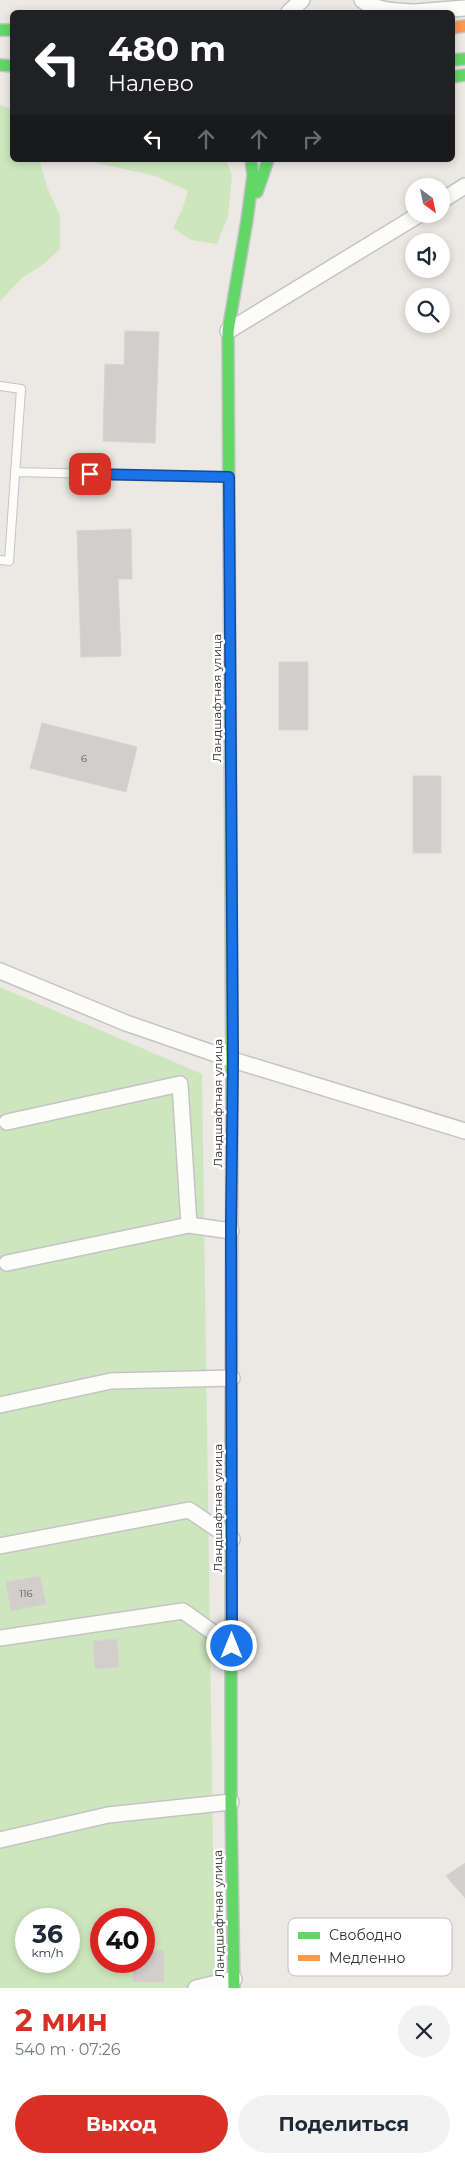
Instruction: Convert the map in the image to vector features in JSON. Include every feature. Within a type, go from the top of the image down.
[{"type":"street","points":[[291,10],[302,0]]},
{"type":"street","points":[[362,0],[367,4],[386,10]]},
{"type":"street","points":[[440,10],[465,8]]},
{"type":"street","points":[[248,220],[253,175],[251,162]]},
{"type":"street","points":[[248,220],[267,162]]},
{"type":"street","points":[[450,195],[465,186]]},
{"type":"street","name":"Ландшафтная улица","points":[[234,1983],[231,1802],[231,1231],[233,1060],[228,331],[248,220]]},
{"type":"street","points":[[228,331],[405,223]]},
{"type":"street","points":[[0,971],[126,1023],[233,1060],[465,1131]]},
{"type":"street","points":[[7,1122],[180,1084],[189,1225]]},
{"type":"street","points":[[7,1263],[189,1225],[231,1231]]},
{"type":"street","points":[[0,1405],[111,1381],[232,1378]]},
{"type":"street","points":[[0,1546],[189,1510],[232,1539]]},
{"type":"street","points":[[0,1638],[183,1610],[232,1646]]},
{"type":"street","points":[[0,1840],[108,1816],[231,1802]]},
{"type":"street","points":[[196,1988],[234,1983]]},
{"type":"lane","points":[[0,386],[21,389],[9,561],[0,560]]},
{"type":"lane","points":[[15,472],[229,477]]},
{"type":"green space","points":[[0,105],[10,108],[10,162],[41,162],[40,163],[47,187],[60,216],[60,249],[45,263],[22,278],[0,301]]},
{"type":"green space","points":[[93,162],[227,162],[232,176],[228,216],[217,244],[191,240],[173,228],[188,191],[155,176]]},
{"type":"green space","points":[[0,987],[202,1074],[215,1988],[0,1988]]},
{"type":"building","points":[[125,331],[159,332],[155,443],[103,441],[105,364],[124,365]]},
{"type":"building","points":[[131,529],[132,579],[118,579],[121,656],[81,657],[77,531]]},
{"type":"building","points":[[279,662],[308,662],[308,730],[279,730]]},
{"type":"building","points":[[42,723],[137,747],[126,792],[30,768]]},
{"type":"building","points":[[413,776],[441,776],[441,853],[413,853]]},
{"type":"building","points":[[40,1576],[46,1604],[11,1611],[6,1582]]},
{"type":"building","points":[[117,1639],[119,1667],[95,1669],[93,1641]]},
{"type":"building","points":[[465,1863],[465,1898],[446,1876]]},
{"type":"building","points":[[155,1951],[164,1951],[164,1982],[133,1982],[133,1973],[155,1973]]},
{"type":"traffic: fast","points":[[0,30],[10,30]]},
{"type":"traffic: fast","points":[[455,60],[465,59]]},
{"type":"traffic: fast","points":[[0,65],[10,66]]},
{"type":"traffic: fast","points":[[455,77],[465,75]]},
{"type":"traffic: fast","points":[[229,519],[228,331],[247,220],[253,175],[251,162]]},
{"type":"traffic: fast","points":[[257,192],[267,162]]},
{"type":"traffic: fast","points":[[230,685],[232,1103]]},
{"type":"traffic: fast","points":[[231,1433],[231,1802],[234,1988]]},
{"type":"traffic: slow","points":[[455,28],[465,26]]},
{"type":"traffic: slow","points":[[229,519],[230,685]]},
{"type":"traffic: slow","points":[[231,1433],[232,1103]]},
{"type":"route","points":[[90,474],[229,477],[233,1060],[231,1225],[232,1646]]}]
